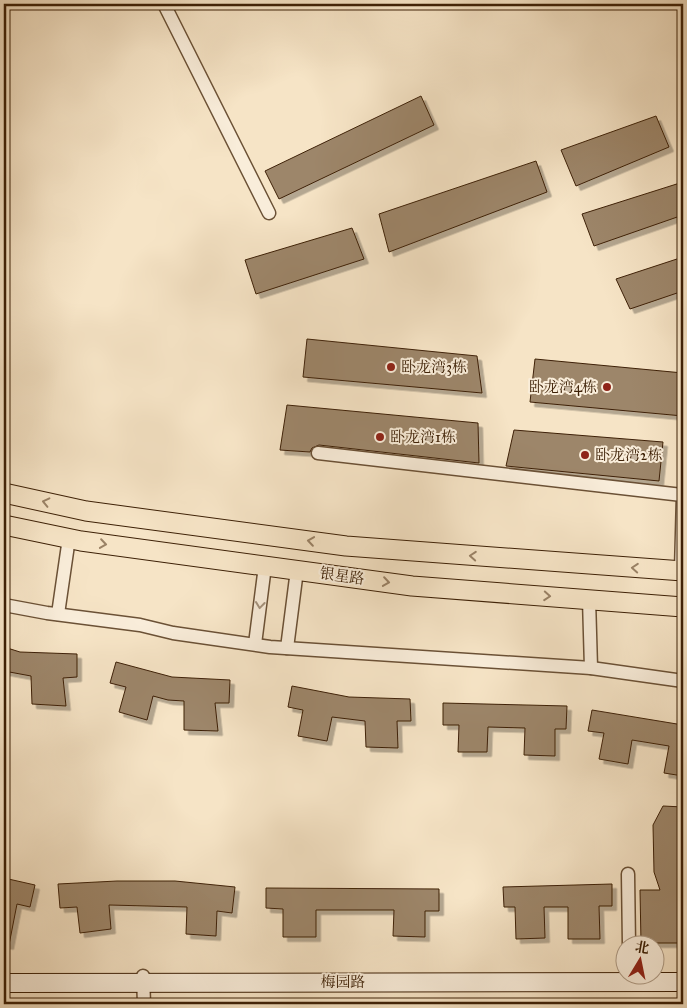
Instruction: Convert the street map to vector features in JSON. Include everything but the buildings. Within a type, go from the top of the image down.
[{"type":"main road","name":"银星路","points":[[4,492],[86,511],[346,546],[682,571]]},
{"type":"main road","name":"银星路","points":[[4,525],[69,538],[412,586],[683,606]]},
{"type":"street","points":[[164,4],[269,213]]},
{"type":"street","points":[[318,453],[683,495],[682,571]]},
{"type":"street","points":[[58,614],[69,538]]},
{"type":"street","points":[[255,644],[266,566]]},
{"type":"street","points":[[287,648],[297,570]]},
{"type":"street","points":[[589,599],[591,668]]},
{"type":"street","points":[[4,605],[287,648],[591,668],[683,681]]},
{"type":"street","points":[[628,874],[629,936]]},
{"type":"street","points":[[664,975],[683,975]]},
{"type":"street","name":"梅园路","points":[[4,976],[144,979],[614,978]]},
{"type":"street","points":[[144,979],[144,1004]]},
{"type":"street","name":"梅园路","points":[[4,983],[144,979]]},
{"type":"street","name":"梅园路","points":[[664,981],[683,982]]},
{"type":"place","name":"卧龙湾3栋","points":[[391,367]]},
{"type":"place","name":"卧龙湾4栋","points":[[607,387]]},
{"type":"place","name":"卧龙湾1栋","points":[[380,437]]},
{"type":"place","name":"卧龙湾2栋","points":[[585,455]]}]
